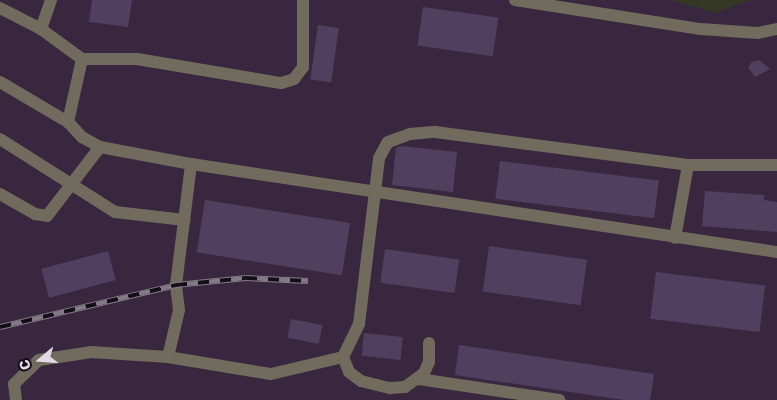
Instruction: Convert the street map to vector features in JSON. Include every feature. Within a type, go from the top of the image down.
[{"type":"lane","points":[[41,29],[51,0]]},
{"type":"lane","points":[[0,8],[41,29],[82,59],[137,59],[281,83],[294,79],[303,67],[303,0]]},
{"type":"lane","points":[[514,0],[701,29],[758,33],[777,29]]},
{"type":"lane","points":[[68,122],[82,59]]},
{"type":"lane","points":[[0,82],[68,122],[82,137],[100,146],[191,164],[777,252]]},
{"type":"lane","points":[[429,343],[429,362],[419,378],[404,387],[390,388],[361,381],[349,372],[343,357],[359,324],[379,158],[388,142],[418,133],[435,132],[688,166],[777,165]]},
{"type":"lane","points":[[0,139],[115,212],[185,220]]},
{"type":"lane","points":[[0,194],[35,214],[47,216],[100,146]]},
{"type":"lane","points":[[168,357],[179,310],[176,285],[191,164]]},
{"type":"lane","points":[[675,238],[688,166]]},
{"type":"lane","points":[[16,400],[14,384],[39,360],[91,352],[168,357],[271,374],[343,357]]},
{"type":"lane","points":[[419,378],[559,400]]},
{"type":"shaded area","points":[[0,0],[777,0],[777,400],[0,400]]},
{"type":"green space","points":[[671,0],[757,0],[746,1],[716,13]]},
{"type":"building","points":[[92,0],[132,0],[128,27],[89,22]]},
{"type":"building","points":[[423,7],[498,18],[493,56],[418,46]]},
{"type":"building","points":[[318,25],[339,28],[331,82],[310,79]]},
{"type":"building","points":[[759,60],[770,69],[755,77],[748,67],[752,62]]},
{"type":"building","points":[[401,146],[457,152],[453,192],[392,185],[396,148]]},
{"type":"building","points":[[500,161],[659,180],[654,218],[495,199]]},
{"type":"building","points":[[705,191],[764,195],[764,200],[777,202],[777,232],[702,226]]},
{"type":"building","points":[[205,200],[350,223],[342,275],[197,252]]},
{"type":"building","points":[[489,246],[587,260],[581,305],[483,292]]},
{"type":"building","points":[[385,249],[459,259],[455,293],[380,283]]},
{"type":"building","points":[[108,251],[116,280],[49,298],[41,269]]},
{"type":"building","points":[[656,272],[765,285],[759,332],[650,319]]},
{"type":"building","points":[[291,319],[322,325],[319,344],[287,338]]},
{"type":"building","points":[[364,333],[403,337],[400,360],[362,356]]},
{"type":"building","points":[[459,345],[654,374],[650,400],[624,400],[455,375]]},
{"type":"railway","points":[[0,327],[176,285],[246,278],[308,281]]}]
